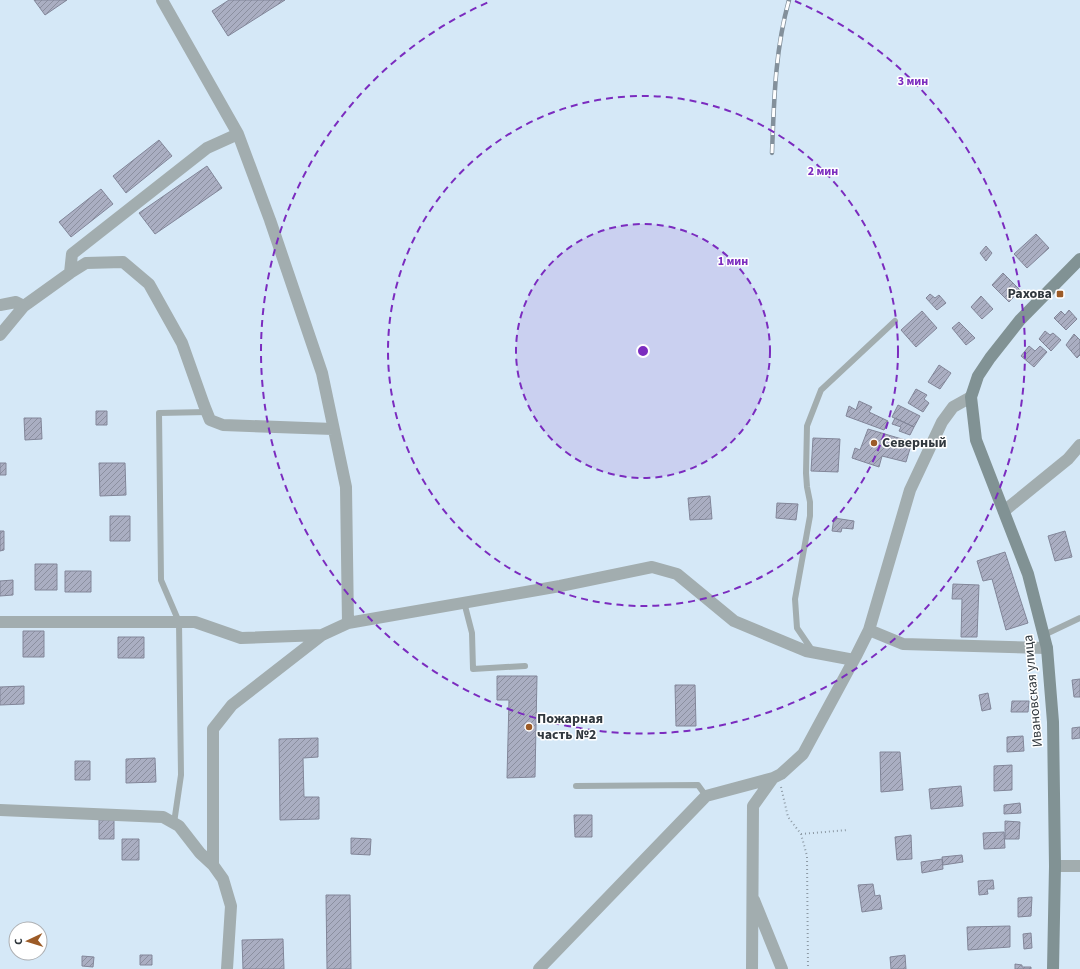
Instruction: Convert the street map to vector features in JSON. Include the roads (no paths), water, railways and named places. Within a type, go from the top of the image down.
[{"type":"main road","points":[[971,397],[978,376],[1020,320],[1080,259]]},
{"type":"main road","name":"Ивановская улица","points":[[971,397],[976,440],[1028,574],[1047,648],[1053,722],[1053,969]]},
{"type":"street","points":[[162,0],[238,134],[270,220],[322,373],[346,487],[348,623]]},
{"type":"street","points":[[70,273],[72,254],[207,148],[238,134]]},
{"type":"street","points":[[0,335],[24,306],[86,263],[123,262],[149,284],[182,343],[210,420],[223,425],[333,429]]},
{"type":"street","points":[[0,305],[16,302],[24,306]]},
{"type":"street","points":[[752,969],[753,806],[777,776],[802,754],[854,660],[869,630],[910,490],[942,422],[953,407],[971,397]]},
{"type":"street","points":[[1004,511],[1068,459],[1080,445]]},
{"type":"street","points":[[213,865],[213,729],[232,705],[322,634],[348,623],[560,586],[652,567],[677,574],[734,621],[806,652],[854,660]]},
{"type":"street","points":[[0,622],[195,622],[241,638],[322,634]]},
{"type":"street","points":[[869,630],[903,644],[1047,648]]},
{"type":"street","points":[[539,969],[706,796],[777,776]]},
{"type":"street","points":[[0,810],[163,817],[179,826],[200,853],[213,865],[223,879],[230,906],[227,969]]},
{"type":"street","points":[[1054,866],[1080,866]]},
{"type":"street","points":[[752,893],[782,969]]},
{"type":"lane","points":[[815,654],[808,646],[797,628],[795,599],[810,516],[810,502],[806,473],[807,426],[821,390],[895,321]]},
{"type":"lane","points":[[174,823],[181,775],[179,622],[161,580],[159,413],[207,412]]},
{"type":"lane","points":[[464,602],[472,633],[473,668],[525,666]]},
{"type":"lane","points":[[1044,635],[1080,618]]},
{"type":"lane","points":[[576,786],[698,785],[706,796]]},
{"type":"railway","points":[[772,153],[778,57],[784,19],[789,0]]},
{"type":"place","name":"Рахова","points":[[1060,294]]},
{"type":"place","name":"Северный","points":[[874,443]]},
{"type":"place","name":"Пожарная часть №2","points":[[529,727]]}]
